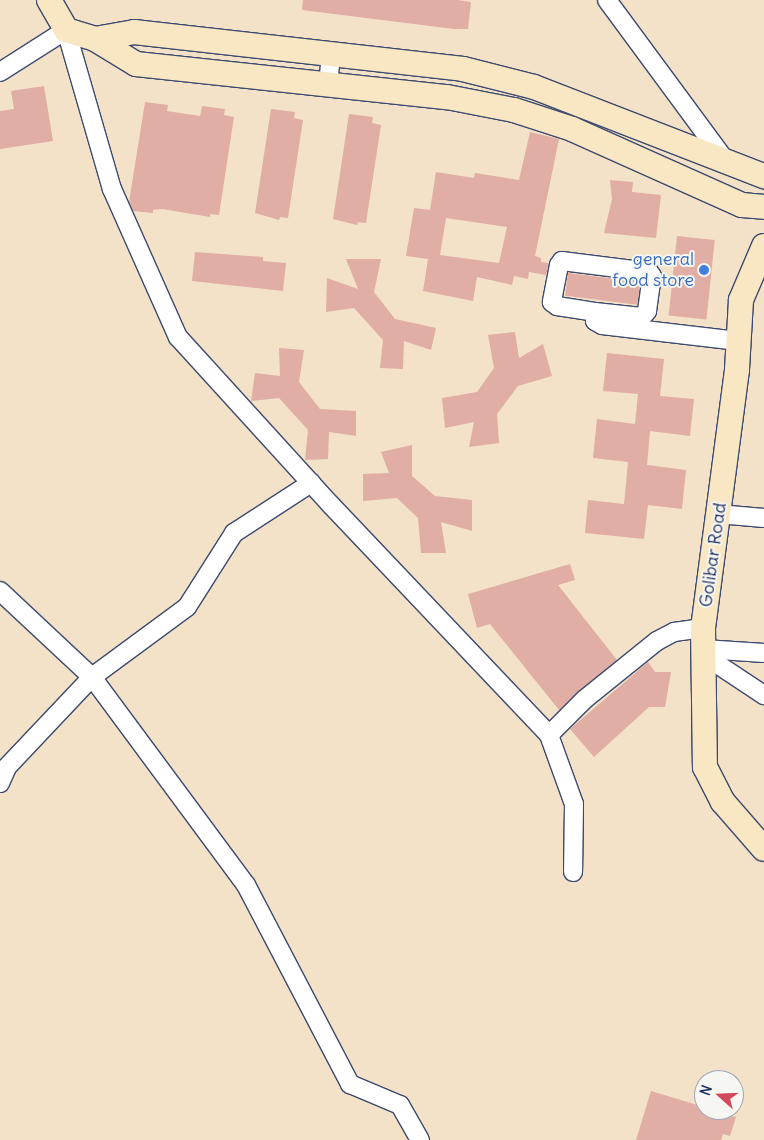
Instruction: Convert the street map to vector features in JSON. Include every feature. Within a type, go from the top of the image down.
[{"type":"street","points":[[49,0],[66,30],[112,189],[178,337],[310,483],[549,735],[574,804],[573,872]]},
{"type":"street","points":[[607,0],[725,160]]},
{"type":"street","points":[[0,72],[66,30],[95,39],[136,64],[447,97],[514,110],[572,129],[742,204],[764,207]]},
{"type":"street","points":[[95,39],[134,32],[463,68],[523,84],[677,141],[764,176]]},
{"type":"street","points":[[208,72],[213,40]]},
{"type":"street","points":[[328,84],[331,55]]},
{"type":"street","points":[[514,110],[523,84]]},
{"type":"street","points":[[668,170],[677,141]]},
{"type":"street","name":"Golibar Road","points":[[764,246],[741,300],[704,644],[705,767],[723,802],[764,849]]},
{"type":"street","points":[[562,262],[649,272],[652,276],[647,311],[642,316],[595,312],[558,306],[552,302],[558,264],[562,262]]},
{"type":"street","points":[[595,312],[595,320],[602,325],[738,341]]},
{"type":"street","points":[[0,783],[7,767],[92,677],[187,607],[234,533],[310,483]]},
{"type":"street","points":[[718,514],[764,518]]},
{"type":"street","points":[[0,591],[92,677],[246,885],[350,1084],[400,1105],[420,1140]]},
{"type":"street","points":[[549,735],[585,699],[657,640],[674,632],[704,644],[764,653]]},
{"type":"street","points":[[704,644],[764,694]]},
{"type":"building","points":[[303,0],[458,0],[471,2],[468,29],[454,29],[302,10]]},
{"type":"building","points":[[44,86],[53,141],[0,149],[0,111],[14,109],[11,91]]},
{"type":"building","points":[[145,102],[168,105],[167,111],[200,116],[202,106],[225,109],[224,115],[234,117],[219,215],[210,214],[210,217],[162,209],[153,210],[153,213],[133,211],[129,202]]},
{"type":"building","points":[[271,109],[295,112],[294,118],[303,120],[288,218],[280,217],[279,220],[255,213]]},
{"type":"building","points":[[349,114],[373,117],[372,123],[381,125],[366,223],[358,222],[357,225],[333,219]]},
{"type":"building","points":[[530,132],[559,139],[535,256],[541,258],[541,262],[549,263],[546,275],[529,272],[528,279],[514,276],[512,285],[477,277],[473,301],[423,291],[428,259],[406,256],[414,208],[430,210],[436,172],[474,178],[475,173],[519,180]],"holes":[[[446,218],[507,227],[499,263],[440,255]]]},
{"type":"building","points":[[610,180],[633,182],[632,192],[661,195],[656,238],[604,233],[612,199]]},
{"type":"building","points":[[677,236],[715,240],[706,320],[669,316]]},
{"type":"building","points":[[195,252],[263,257],[263,261],[286,263],[283,291],[192,281]]},
{"type":"building","points":[[346,259],[381,259],[374,292],[395,319],[436,328],[431,350],[404,341],[403,369],[380,368],[383,340],[354,308],[326,312],[327,278],[358,289]]},
{"type":"building","points":[[568,273],[640,282],[638,305],[565,296]]},
{"type":"building","points":[[515,332],[519,358],[543,344],[552,376],[518,386],[497,414],[499,443],[469,447],[474,422],[445,428],[442,398],[477,392],[494,368],[488,335]]},
{"type":"building","points":[[279,348],[304,350],[299,382],[320,409],[356,411],[356,436],[329,432],[328,459],[305,460],[308,430],[279,398],[251,401],[255,373],[280,376]]},
{"type":"building","points":[[607,353],[664,359],[660,396],[694,399],[690,436],[650,431],[647,465],[686,470],[682,509],[648,505],[644,539],[585,533],[588,500],[624,504],[628,462],[593,458],[597,419],[635,424],[638,394],[603,391]]},
{"type":"building","points":[[412,445],[412,476],[435,496],[472,500],[472,531],[441,522],[446,553],[421,553],[418,518],[397,498],[363,501],[363,474],[389,473],[381,452]]},
{"type":"building","points":[[570,564],[575,580],[558,585],[617,660],[559,710],[490,624],[477,628],[468,594]]},
{"type":"building","points":[[648,662],[655,672],[671,672],[665,707],[649,707],[594,757],[570,729]]},
{"type":"building","points":[[651,1091],[694,1104],[694,1120],[735,1120],[730,1136],[723,1134],[721,1140],[636,1140]]},
{"type":"place","name":"general food store","points":[[704,270]]}]
